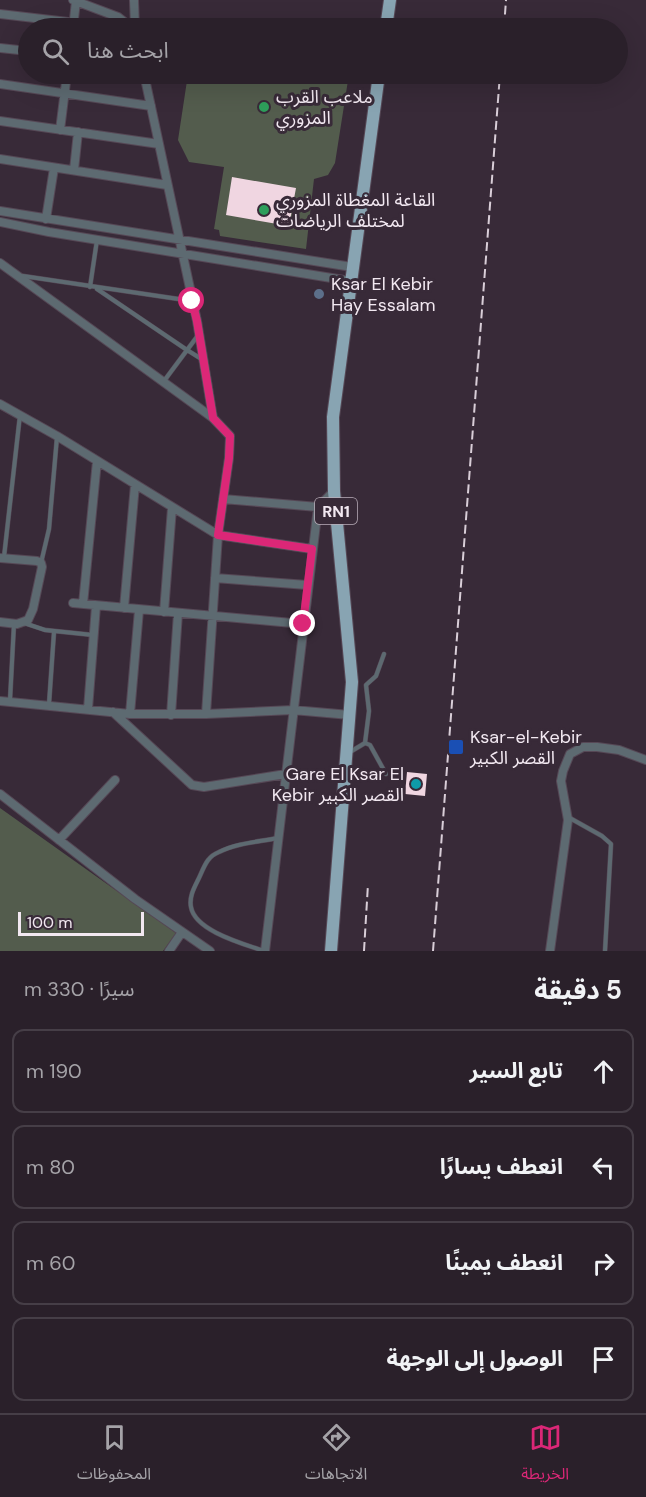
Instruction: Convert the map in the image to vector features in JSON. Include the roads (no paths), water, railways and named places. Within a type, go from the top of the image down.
[{"type":"main road","points":[[387,18],[390,0]]},
{"type":"main road","name":"RN1","points":[[331,951],[352,682],[334,491],[333,417],[379,84]]},
{"type":"street","points":[[74,18],[75,0],[119,18]]},
{"type":"street","points":[[133,18],[134,0]]},
{"type":"street","points":[[0,14],[24,18]]},
{"type":"street","points":[[0,48],[18,50]]},
{"type":"street","points":[[0,84],[151,105]]},
{"type":"street","points":[[60,130],[66,84]]},
{"type":"street","points":[[146,84],[199,333],[213,418]]},
{"type":"street","points":[[0,121],[159,144]]},
{"type":"street","points":[[74,170],[78,132]]},
{"type":"street","points":[[0,159],[167,185]]},
{"type":"street","points":[[46,219],[54,168]]},
{"type":"street","points":[[0,211],[352,267]]},
{"type":"street","points":[[0,222],[350,281]]},
{"type":"street","points":[[0,263],[213,418],[230,436],[218,535],[206,714]]},
{"type":"street","points":[[0,404],[57,436],[218,535],[312,549]]},
{"type":"street","points":[[97,461],[78,604],[303,624]]},
{"type":"street","points":[[124,608],[135,485]]},
{"type":"street","points":[[264,951],[318,507],[334,491]]},
{"type":"street","points":[[223,499],[318,507]]},
{"type":"street","points":[[164,612],[172,508]]},
{"type":"street","points":[[0,622],[23,623],[28,620],[42,574],[41,563],[33,560],[2,558]]},
{"type":"street","points":[[215,578],[308,585]]},
{"type":"street","points":[[88,709],[96,606]]},
{"type":"street","points":[[129,714],[139,610]]},
{"type":"street","points":[[171,715],[178,613]]},
{"type":"street","points":[[0,701],[129,714],[171,715],[293,710],[350,715]]},
{"type":"street","points":[[112,711],[192,785],[204,786],[286,774]]},
{"type":"street","points":[[550,951],[568,816],[561,781],[565,765],[574,751],[582,747],[619,750],[646,760]]},
{"type":"street","points":[[59,840],[115,780]]},
{"type":"street","points":[[0,794],[135,899],[210,951]]},
{"type":"street","points":[[169,951],[183,932]]},
{"type":"lane","points":[[92,287],[97,240]]},
{"type":"lane","points":[[16,275],[192,301]]},
{"type":"lane","points":[[92,287],[204,360]]},
{"type":"lane","points":[[164,382],[199,333]]},
{"type":"lane","points":[[2,558],[20,414]]},
{"type":"lane","points":[[41,563],[49,529],[57,436]]},
{"type":"lane","points":[[10,702],[14,623]]},
{"type":"lane","points":[[23,623],[54,632],[93,635]]},
{"type":"lane","points":[[49,705],[54,632]]},
{"type":"lane","points":[[366,685],[376,676],[384,654]]},
{"type":"lane","points":[[352,682],[366,685]]},
{"type":"lane","points":[[346,755],[365,742],[369,711],[366,685]]},
{"type":"lane","points":[[365,742],[370,745],[386,774]]},
{"type":"lane","points":[[568,816],[611,844],[605,951]]},
{"type":"lane","points":[[264,951],[215,933],[200,920],[191,908],[192,893],[208,858],[238,845],[278,838]]},
{"type":"railway","points":[[505,18],[506,0]]},
{"type":"railway","points":[[433,951],[499,84]]},
{"type":"railway","points":[[364,951],[368,884]]},
{"type":"place","name":"ملاعب القرب المزوري","points":[[264,107]]},
{"type":"place","name":"القاعة المغطاة المزوري لمختلف الرياضات","points":[[264,210]]},
{"type":"place","name":"Ksar El Kebir Hay Essalam","points":[[319,294]]},
{"type":"place","name":"Ksar-el-Kebir القصر الكبير","points":[[456,747]]},
{"type":"place","name":"Gare El Ksar El Kebir القصر الكبير","points":[[416,784]]}]
